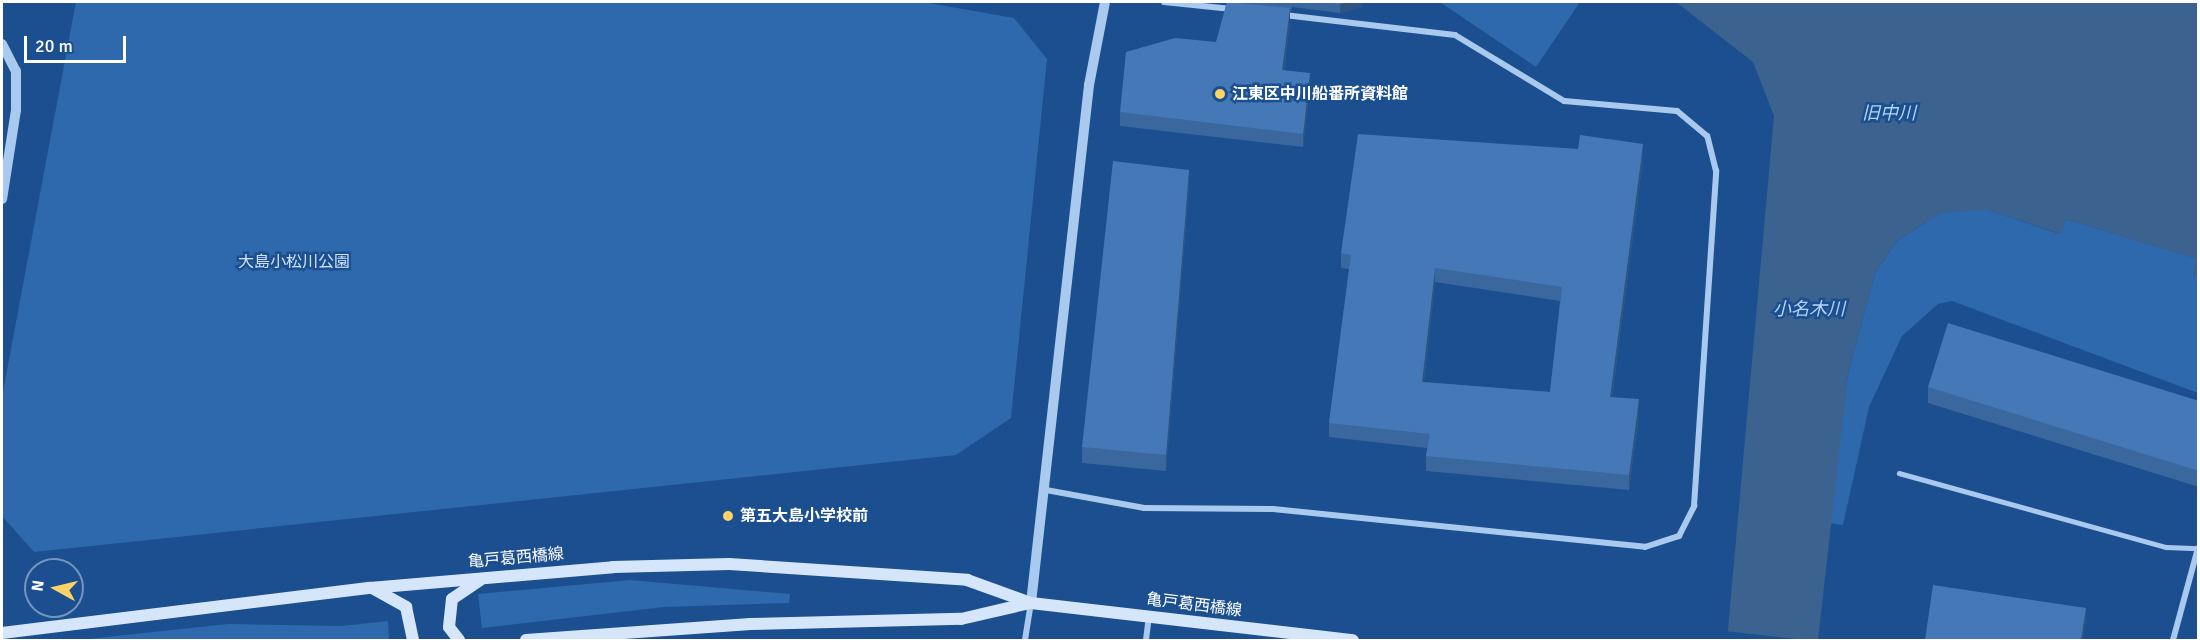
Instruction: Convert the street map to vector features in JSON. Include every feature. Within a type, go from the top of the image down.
[{"type":"main road","name":"亀戸葛西橋線","points":[[2,633],[370,588],[666,564],[802,565],[967,580],[1031,603],[1353,640]]},
{"type":"main road","points":[[459,640],[449,627],[452,599],[486,577]]},
{"type":"main road","points":[[370,588],[406,607],[413,640]]},
{"type":"main road","name":"亀戸葛西橋線","points":[[528,640],[750,624],[961,619],[1031,603]]},
{"type":"street","points":[[1025,640],[1046,490],[1089,85],[1105,2]]},
{"type":"street","points":[[1164,2],[1246,11]]},
{"type":"street","points":[[1046,490],[1144,508],[1273,509],[1645,547],[1679,536],[1694,506],[1716,171],[1707,136],[1677,111],[1564,101],[1455,34],[1269,13]]},
{"type":"street","points":[[2,44],[15,71],[16,110],[2,199]]},
{"type":"street","points":[[2173,640],[2199,548]]},
{"type":"street","points":[[1146,640],[1149,616]]},
{"type":"lane","points":[[1899,472],[2166,547],[2199,548]]},
{"type":"green space","name":"大島小松川公園","points":[[76,2],[923,2],[1014,18],[1047,59],[1011,418],[956,455],[34,552],[2,516],[2,397]]},
{"type":"green space","points":[[1440,2],[1580,2],[1536,67]]},
{"type":"green space","points":[[1958,209],[1988,210],[2060,234],[2066,219],[2198,259],[2193,274],[2198,276],[2198,393],[1952,301],[1938,304],[1902,336],[1869,407],[1843,525],[1829,523],[1848,374],[1875,273],[1897,241],[1940,213]]},
{"type":"green space","points":[[630,580],[790,594],[789,603],[664,607],[482,628],[478,594]]},
{"type":"green space","points":[[388,621],[389,640],[78,640],[228,624],[342,626]]},
{"type":"water","name":"旧中川","points":[[1676,2],[2198,2],[2198,276],[2193,274],[2197,259],[2066,219],[2061,234],[1988,210],[1940,213],[1897,241],[1875,273],[1848,374],[1818,640],[1727,640],[1774,116],[1753,62]]},
{"type":"pier","points":[[1725,631],[1804,640],[1724,640]]},
{"type":"building","points":[[1227,2],[1290,8],[1282,70],[1310,73],[1303,134],[1120,112],[1126,52],[1175,38],[1216,42]]},
{"type":"building","points":[[1358,134],[1578,149],[1580,135],[1643,144],[1610,397],[1639,399],[1629,475],[1426,456],[1430,434],[1329,423],[1351,255],[1341,253]],"holes":[[[1435,268],[1562,287],[1550,392],[1422,382]]]},
{"type":"building","points":[[1113,161],[1189,170],[1166,455],[1082,447]]},
{"type":"building","points":[[1948,323],[2199,401],[2199,471],[1928,387]]},
{"type":"building","points":[[1933,585],[2086,608],[2081,640],[1925,640]]},
{"type":"place","name":"江東区中川船番所資料館","points":[[1220,94]]},
{"type":"place","name":"第五大島小学校前","points":[[728,516]]},
{"type":"water label","name":"小名木川","points":[[1809,309]]}]
